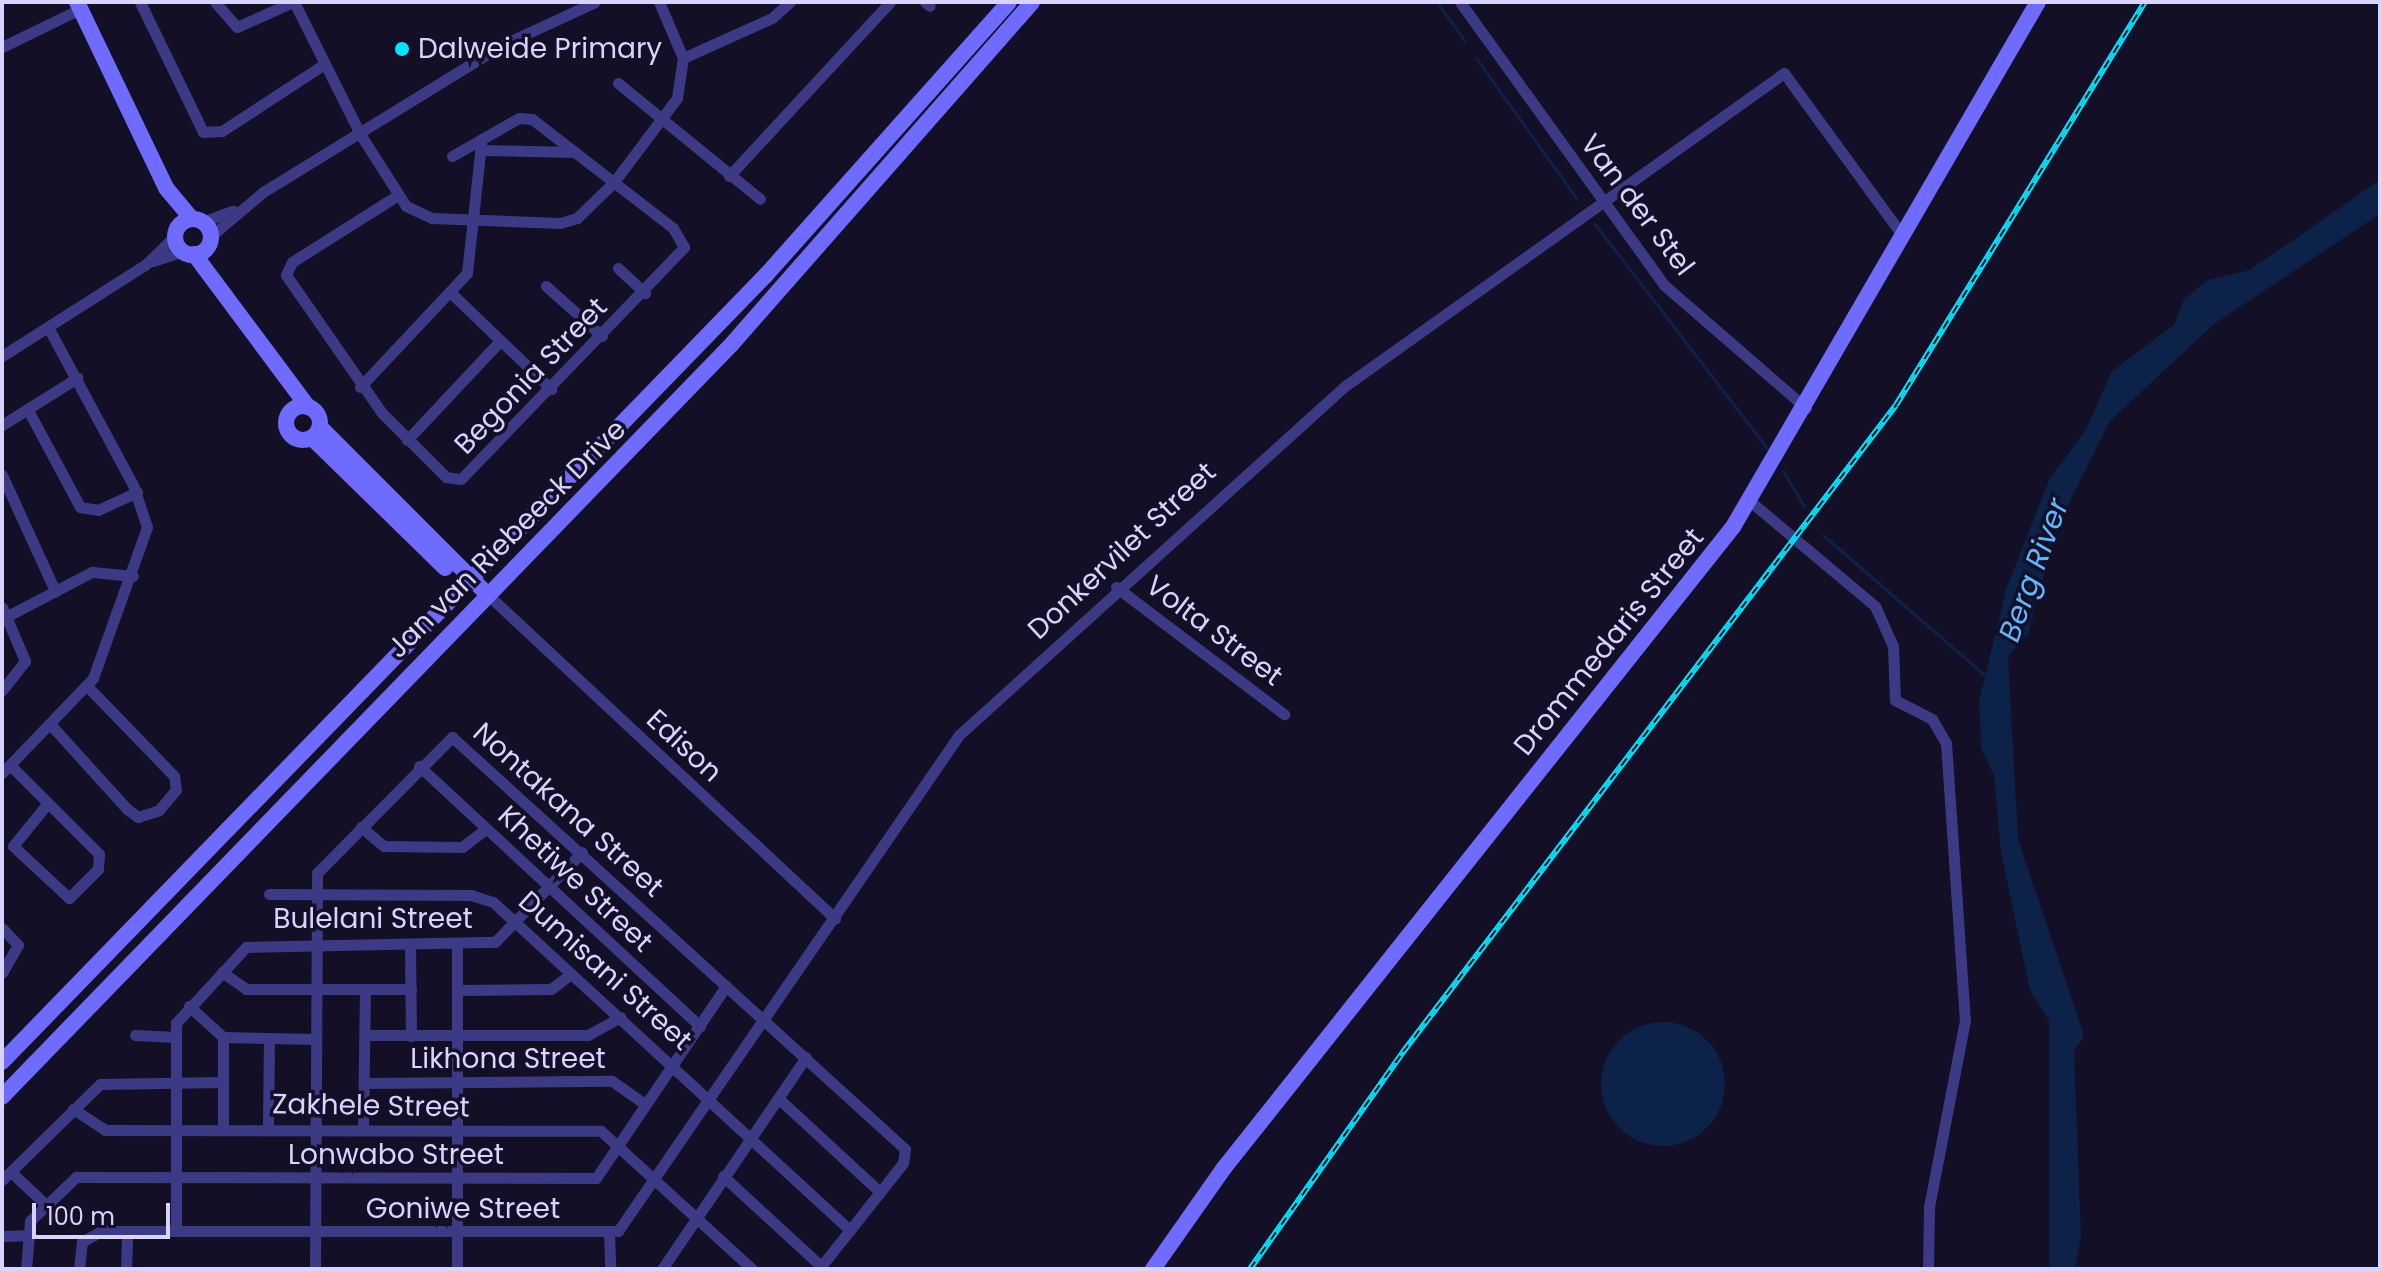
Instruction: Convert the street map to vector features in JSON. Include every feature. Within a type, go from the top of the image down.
[{"type":"main road","name":"Jan van Riebeeck Drive","points":[[2,1062],[465,581],[766,275],[1009,2]]},
{"type":"main road","name":"Jan van Riebeeck Drive","points":[[2,1097],[791,281],[1032,2]]},
{"type":"main road","name":"Drommedaris Street","points":[[1153,1269],[1209,1188],[1751,502],[2038,2]]},
{"type":"main road","points":[[79,5],[166,188],[193,237],[285,385],[308,407],[316,432],[483,598]]},
{"type":"main road","points":[[285,385],[287,419],[293,436],[316,432]]},
{"type":"main road","points":[[287,419],[308,407]]},
{"type":"street","points":[[215,2],[237,27],[293,2],[360,134],[398,195],[422,216],[570,221],[614,182],[677,98],[683,58],[659,2]]},
{"type":"street","points":[[2,356],[502,45],[595,2]]},
{"type":"street","points":[[683,58],[772,18],[790,2]]},
{"type":"street","points":[[729,176],[890,2]]},
{"type":"street","name":"Van der Stel","points":[[1460,2],[1601,203],[1664,285],[1806,408]]},
{"type":"street","points":[[142,3],[203,132],[222,131],[323,65]]},
{"type":"street","points":[[2,47],[79,5]]},
{"type":"street","name":"Donkervilet Street","points":[[766,1023],[959,735],[1116,587],[1345,386],[1784,73],[1903,236]]},
{"type":"street","points":[[618,83],[660,124],[760,199]]},
{"type":"street","points":[[452,156],[481,147],[526,117],[614,182]]},
{"type":"street","points":[[481,147],[576,152]]},
{"type":"street","points":[[360,387],[451,293],[470,266],[481,147]]},
{"type":"street","name":"Begonia Street","points":[[398,195],[286,270],[307,314],[360,387],[407,440],[446,477],[461,479],[680,257],[683,240],[614,182]]},
{"type":"street","points":[[618,268],[645,293]]},
{"type":"street","points":[[546,286],[602,336]]},
{"type":"street","points":[[451,293],[551,389]]},
{"type":"street","points":[[47,804],[13,846],[69,898],[98,869],[99,854],[47,804],[6,769],[87,686],[133,576],[147,527],[137,492],[49,329]]},
{"type":"street","points":[[407,440],[500,341]]},
{"type":"street","points":[[2,425],[77,378]]},
{"type":"street","points":[[28,410],[80,507],[98,510],[137,492]]},
{"type":"street","points":[[2,475],[55,591]]},
{"type":"street","points":[[1751,502],[1875,606],[1893,646],[1895,700],[1932,719],[1946,743],[1966,1010],[1929,1207],[1928,1269]]},
{"type":"street","points":[[2,690],[25,661],[4,614],[99,570],[133,576]]},
{"type":"street","name":"Volta Street","points":[[1116,587],[1284,714]]},
{"type":"street","name":"Edison","points":[[483,598],[501,607],[835,919]]},
{"type":"street","points":[[50,724],[127,809],[138,817],[159,810],[176,790],[174,776],[87,686]]},
{"type":"street","name":"Nontakana Street","points":[[315,1269],[316,895],[320,868],[448,739],[461,740],[905,1149],[880,1192]]},
{"type":"street","name":"Khetiwe Street","points":[[419,766],[700,1026]]},
{"type":"street","points":[[361,827],[384,846],[462,847],[486,829]]},
{"type":"street","name":"Bulelani Street","points":[[176,1231],[176,1037],[189,1006],[250,944],[500,941],[582,852]]},
{"type":"street","name":"Dumisani Street","points":[[269,894],[484,897],[518,923],[850,1230]]},
{"type":"street","points":[[2,928],[18,945],[2,973]]},
{"type":"street","points":[[457,943],[457,1269]]},
{"type":"street","points":[[410,944],[411,1036]]},
{"type":"street","points":[[222,972],[246,989],[411,989]]},
{"type":"street","points":[[457,990],[551,989],[571,974]]},
{"type":"street","name":"Lonwabo Street","points":[[25,1235],[44,1203],[76,1177],[591,1180],[726,986]]},
{"type":"street","points":[[363,1130],[365,990]]},
{"type":"street","points":[[189,1006],[223,1037],[316,1039]]},
{"type":"street","points":[[365,1035],[596,1034],[620,1017]]},
{"type":"street","points":[[610,1269],[609,1233],[627,1224],[766,1023]]},
{"type":"street","points":[[135,1035],[176,1037]]},
{"type":"street","points":[[223,1037],[223,1128]]},
{"type":"street","points":[[268,1128],[269,1038]]},
{"type":"street","points":[[662,1269],[695,1216],[806,1057]]},
{"type":"street","name":"Likhona Street","points":[[364,1083],[612,1081],[645,1104]]},
{"type":"street","points":[[44,1203],[6,1176],[100,1084],[222,1082]]},
{"type":"street","points":[[723,1176],[820,1268],[880,1192],[778,1098]]},
{"type":"street","name":"Zakhele Street","points":[[73,1109],[100,1129],[594,1131],[618,1145],[752,1269]]},
{"type":"street","points":[[126,1269],[127,1231]]},
{"type":"street","name":"Goniwe Street","points":[[79,1269],[87,1237],[127,1231],[609,1233]]},
{"type":"street","points":[[2,1236],[25,1235],[26,1269]]},
{"type":"water","name":"Berg River","points":[[2380,180],[2380,214],[2214,324],[2110,421],[2057,527],[2028,634],[2008,656],[2018,839],[2084,1036],[2074,1051],[2081,1236],[2075,1269],[2049,1269],[2049,1020],[2030,990],[2001,852],[1994,775],[1981,748],[1979,701],[2006,590],[2049,480],[2087,428],[2111,372],[2174,325],[2184,299],[2208,280],[2250,270]]},
{"type":"water","points":[[1663,1022],[1687,1027],[1707,1040],[1720,1060],[1725,1084],[1720,1108],[1707,1128],[1687,1141],[1663,1146],[1639,1141],[1619,1128],[1606,1108],[1601,1084],[1606,1060],[1619,1040],[1639,1027]]},
{"type":"waterway","points":[[1437,2],[1464,40]]},
{"type":"waterway","points":[[1476,58],[1577,199]]},
{"type":"waterway","points":[[1595,224],[1769,451]]},
{"type":"waterway","points":[[1783,471],[1804,506]]},
{"type":"waterway","points":[[1823,535],[1989,679]]},
{"type":"railway","points":[[1250,1269],[1403,1052],[1896,405],[2145,2]]},
{"type":"place","name":"Dalweide Primary","points":[[402,49]]}]
